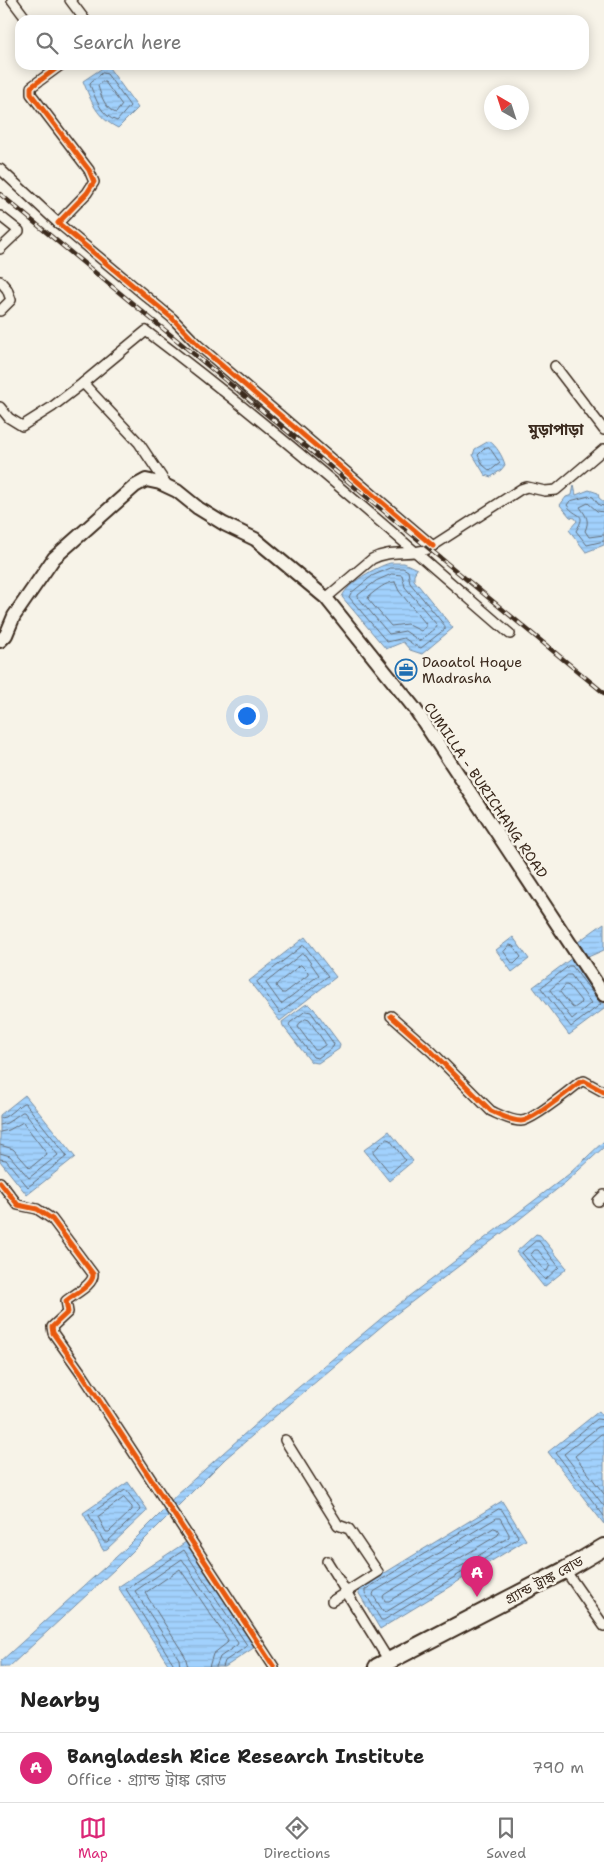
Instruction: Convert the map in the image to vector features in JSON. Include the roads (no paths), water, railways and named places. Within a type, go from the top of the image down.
[{"type":"highway","name":"গ্র্যান্ড ট্রাঙ্ক রোড","points":[[383,1664],[565,1570],[604,1547]]},
{"type":"main road","name":"CUMILLA - BURICHANG ROAD","points":[[0,641],[6,635],[14,616],[54,558],[135,486],[146,480],[167,485],[178,491],[198,508],[224,524],[255,539],[326,598],[415,709],[604,995]]},
{"type":"street","points":[[12,0],[23,15]]},
{"type":"street","points":[[70,0],[81,15]]},
{"type":"street","points":[[53,70],[31,87],[31,94],[89,170],[94,182],[87,193],[58,223]]},
{"type":"street","points":[[0,169],[58,223],[172,318],[198,345],[433,546]]},
{"type":"street","points":[[0,216],[19,231],[0,249]]},
{"type":"street","points":[[0,281],[7,289],[11,300],[0,311]]},
{"type":"street","points":[[0,407],[8,418],[22,426],[52,407],[146,331],[204,375],[416,552],[510,634]]},
{"type":"street","points":[[555,366],[604,430]]},
{"type":"street","points":[[83,383],[139,443],[167,485]]},
{"type":"street","points":[[326,598],[372,559],[381,554],[389,552],[416,552],[433,546],[521,489],[527,487],[545,491],[556,490],[604,449]]},
{"type":"street","points":[[391,1016],[432,1052],[491,1111],[501,1116],[522,1121],[532,1117],[584,1081],[604,1092]]},
{"type":"street","points":[[0,1182],[18,1205],[38,1209],[52,1220],[93,1274],[94,1278],[66,1301],[68,1312],[52,1327],[53,1333],[274,1667]]},
{"type":"street","points":[[285,1440],[338,1525],[349,1529],[378,1572],[332,1601]]},
{"type":"street","points":[[327,1561],[347,1592],[383,1664]]},
{"type":"street","points":[[565,1570],[604,1626]]},
{"type":"water","points":[[100,70],[111,70],[138,108],[118,128],[105,119],[96,109],[83,81]]},
{"type":"water","points":[[489,441],[503,458],[505,465],[491,477],[485,475],[473,455],[475,449]]},
{"type":"water","points":[[574,485],[576,495],[589,490],[598,493],[599,498],[604,502],[604,545],[586,552],[569,530],[577,521],[575,518],[570,517],[560,505],[566,497],[572,495]]},
{"type":"water","points":[[390,563],[404,563],[417,569],[414,574],[414,580],[453,628],[422,654],[410,650],[403,642],[386,649],[342,597],[356,581],[377,568]]},
{"type":"water","points":[[604,923],[604,950],[588,957],[578,942]]},
{"type":"water","points":[[305,937],[336,977],[280,1021],[249,981]]},
{"type":"water","points":[[513,937],[529,959],[512,972],[496,950]]},
{"type":"water","points":[[572,958],[604,1001],[604,1009],[569,1035],[533,987]]},
{"type":"water","points":[[309,1004],[340,1044],[339,1049],[318,1063],[311,1062],[283,1026],[282,1022]]},
{"type":"water","points":[[25,1095],[75,1157],[27,1195],[0,1161],[0,1115]]},
{"type":"water","points":[[389,1131],[413,1161],[389,1181],[364,1150]]},
{"type":"water","points":[[604,1141],[604,1147],[566,1182],[396,1314],[226,1458],[115,1569],[9,1667],[0,1667],[0,1662],[126,1548],[176,1495],[269,1412],[396,1306],[569,1174]]},
{"type":"water","points":[[536,1234],[540,1235],[566,1267],[565,1270],[544,1287],[516,1252]]},
{"type":"water","points":[[599,1411],[604,1417],[604,1524],[548,1452]]},
{"type":"water","points":[[128,1482],[147,1511],[107,1549],[103,1550],[83,1513]]},
{"type":"water","points":[[502,1501],[526,1540],[380,1629],[357,1590]]},
{"type":"water","points":[[186,1542],[255,1647],[225,1667],[170,1667],[118,1587]]},
{"type":"railway","points":[[0,194],[604,693]]},
{"type":"place","name":"Daoatol Hoque Madrasha","points":[[406,670]]},
{"type":"place","name":"Bangladesh Rice Research Institute","points":[[477,1597]]},
{"type":"district","name":"মুড়াপাড়া","points":[[556,430]]}]
